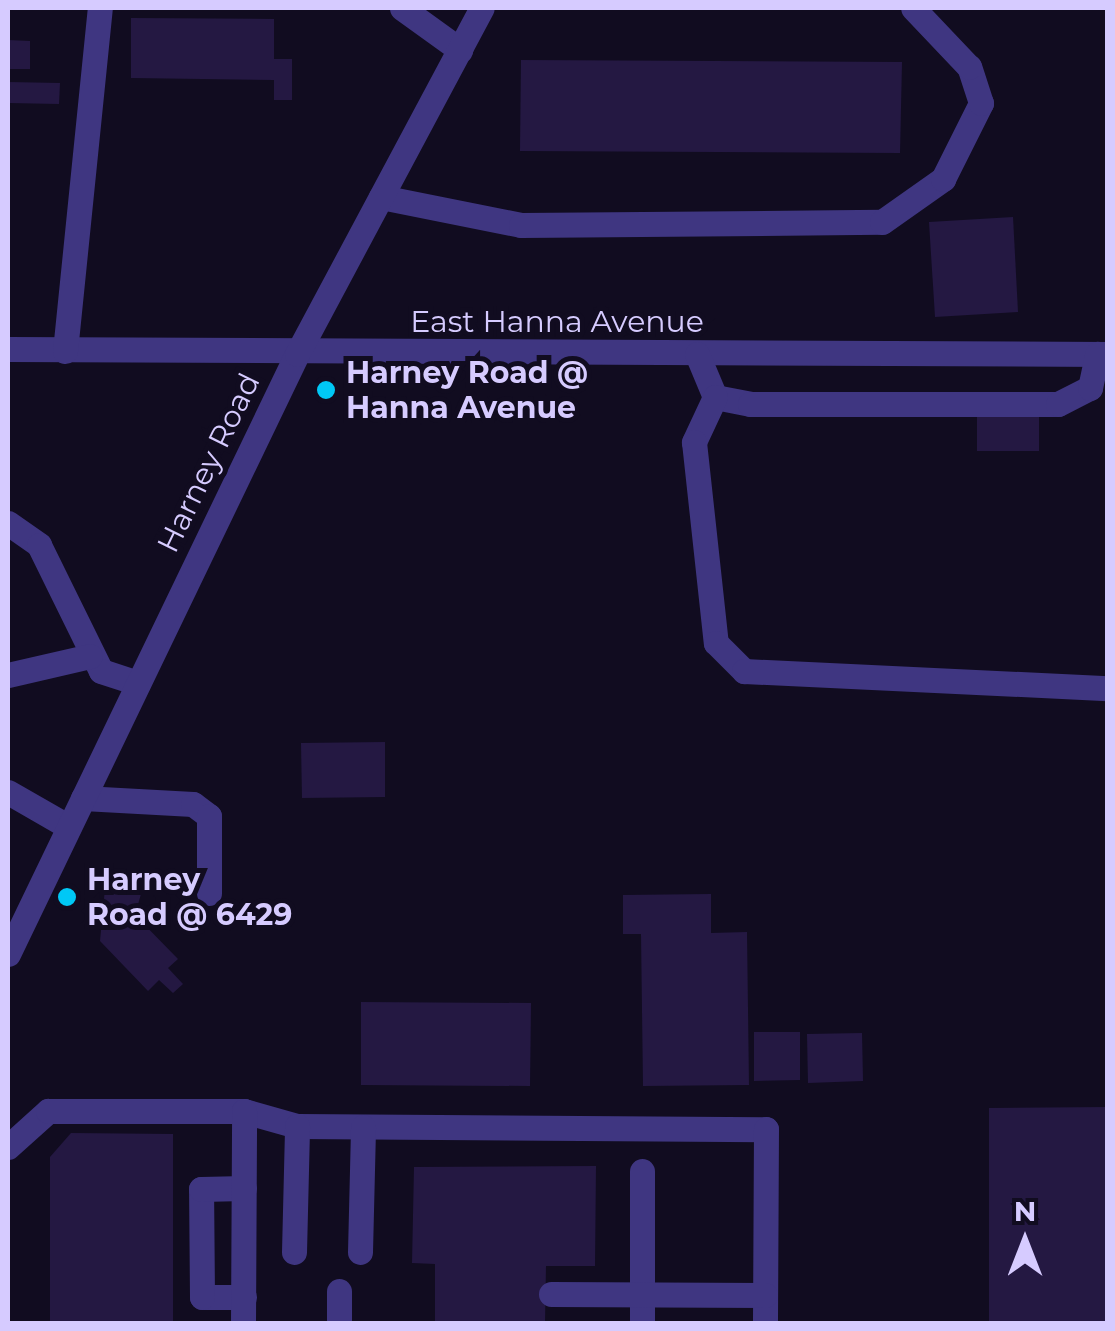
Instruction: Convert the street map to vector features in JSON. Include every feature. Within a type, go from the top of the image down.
[{"type":"street","points":[[66,351],[100,8]]},
{"type":"street","points":[[402,8],[460,50]]},
{"type":"street","name":"Harney Road","points":[[8,954],[297,354],[482,8]]},
{"type":"street","points":[[381,198],[521,224],[882,222],[943,178],[981,103],[969,67],[913,8]]},
{"type":"street","name":"East Hanna Avenue","points":[[8,349],[297,354],[1102,354]]},
{"type":"street","points":[[697,354],[715,397],[694,442],[716,643],[744,670],[1108,688]]},
{"type":"street","points":[[715,397],[750,404],[1008,404],[1076,399],[1095,376],[1102,354]]},
{"type":"street","points":[[8,522],[39,545],[101,672],[138,683]]},
{"type":"street","points":[[8,675],[90,656]]},
{"type":"street","points":[[8,792],[69,827]]},
{"type":"street","points":[[82,798],[193,804],[209,816],[209,893]]},
{"type":"street","points":[[8,1147],[48,1110],[244,1110],[297,1126],[766,1129],[765,1324]]},
{"type":"street","points":[[244,1110],[244,1188],[244,1310],[202,1297],[201,1189],[244,1188]]},
{"type":"street","points":[[294,1252],[297,1126]]},
{"type":"street","points":[[360,1252],[363,1126]]},
{"type":"street","points":[[642,1171],[642,1324]]},
{"type":"street","points":[[339,1291],[339,1324]]},
{"type":"street","points":[[552,1294],[765,1295]]},
{"type":"building","points":[[131,18],[274,19],[274,59],[292,59],[292,100],[274,100],[274,80],[131,78]]},
{"type":"building","points":[[8,40],[30,41],[30,69],[8,69]]},
{"type":"building","points":[[521,60],[902,62],[900,153],[520,151]]},
{"type":"building","points":[[8,82],[60,83],[59,104],[8,103]]},
{"type":"building","points":[[1013,217],[1018,312],[935,317],[929,222]]},
{"type":"building","points":[[977,412],[1039,412],[1039,451],[977,451]]},
{"type":"building","points":[[385,742],[385,797],[302,798],[301,743]]},
{"type":"building","points":[[128,871],[128,887],[143,887],[135,915],[178,959],[168,968],[183,984],[173,993],[159,980],[148,991],[100,941],[105,888],[114,888],[114,872]]},
{"type":"building","points":[[711,894],[711,933],[747,932],[749,1085],[643,1086],[641,934],[623,934],[623,895]]},
{"type":"building","points":[[361,1002],[531,1003],[530,1086],[361,1085]]},
{"type":"building","points":[[754,1032],[800,1032],[800,1080],[754,1081]]},
{"type":"building","points":[[862,1033],[863,1081],[808,1083],[807,1034]]},
{"type":"building","points":[[1108,1107],[1108,1324],[989,1324],[989,1108]]},
{"type":"building","points":[[71,1133],[173,1134],[173,1324],[50,1324],[50,1157]]},
{"type":"building","points":[[596,1166],[595,1266],[546,1266],[545,1324],[435,1324],[435,1264],[412,1263],[414,1167]]},
{"type":"place","name":"Harney Road @ Hanna Avenue","points":[[326,390]]},
{"type":"place","name":"Harney Road @ 6429","points":[[67,897]]}]
